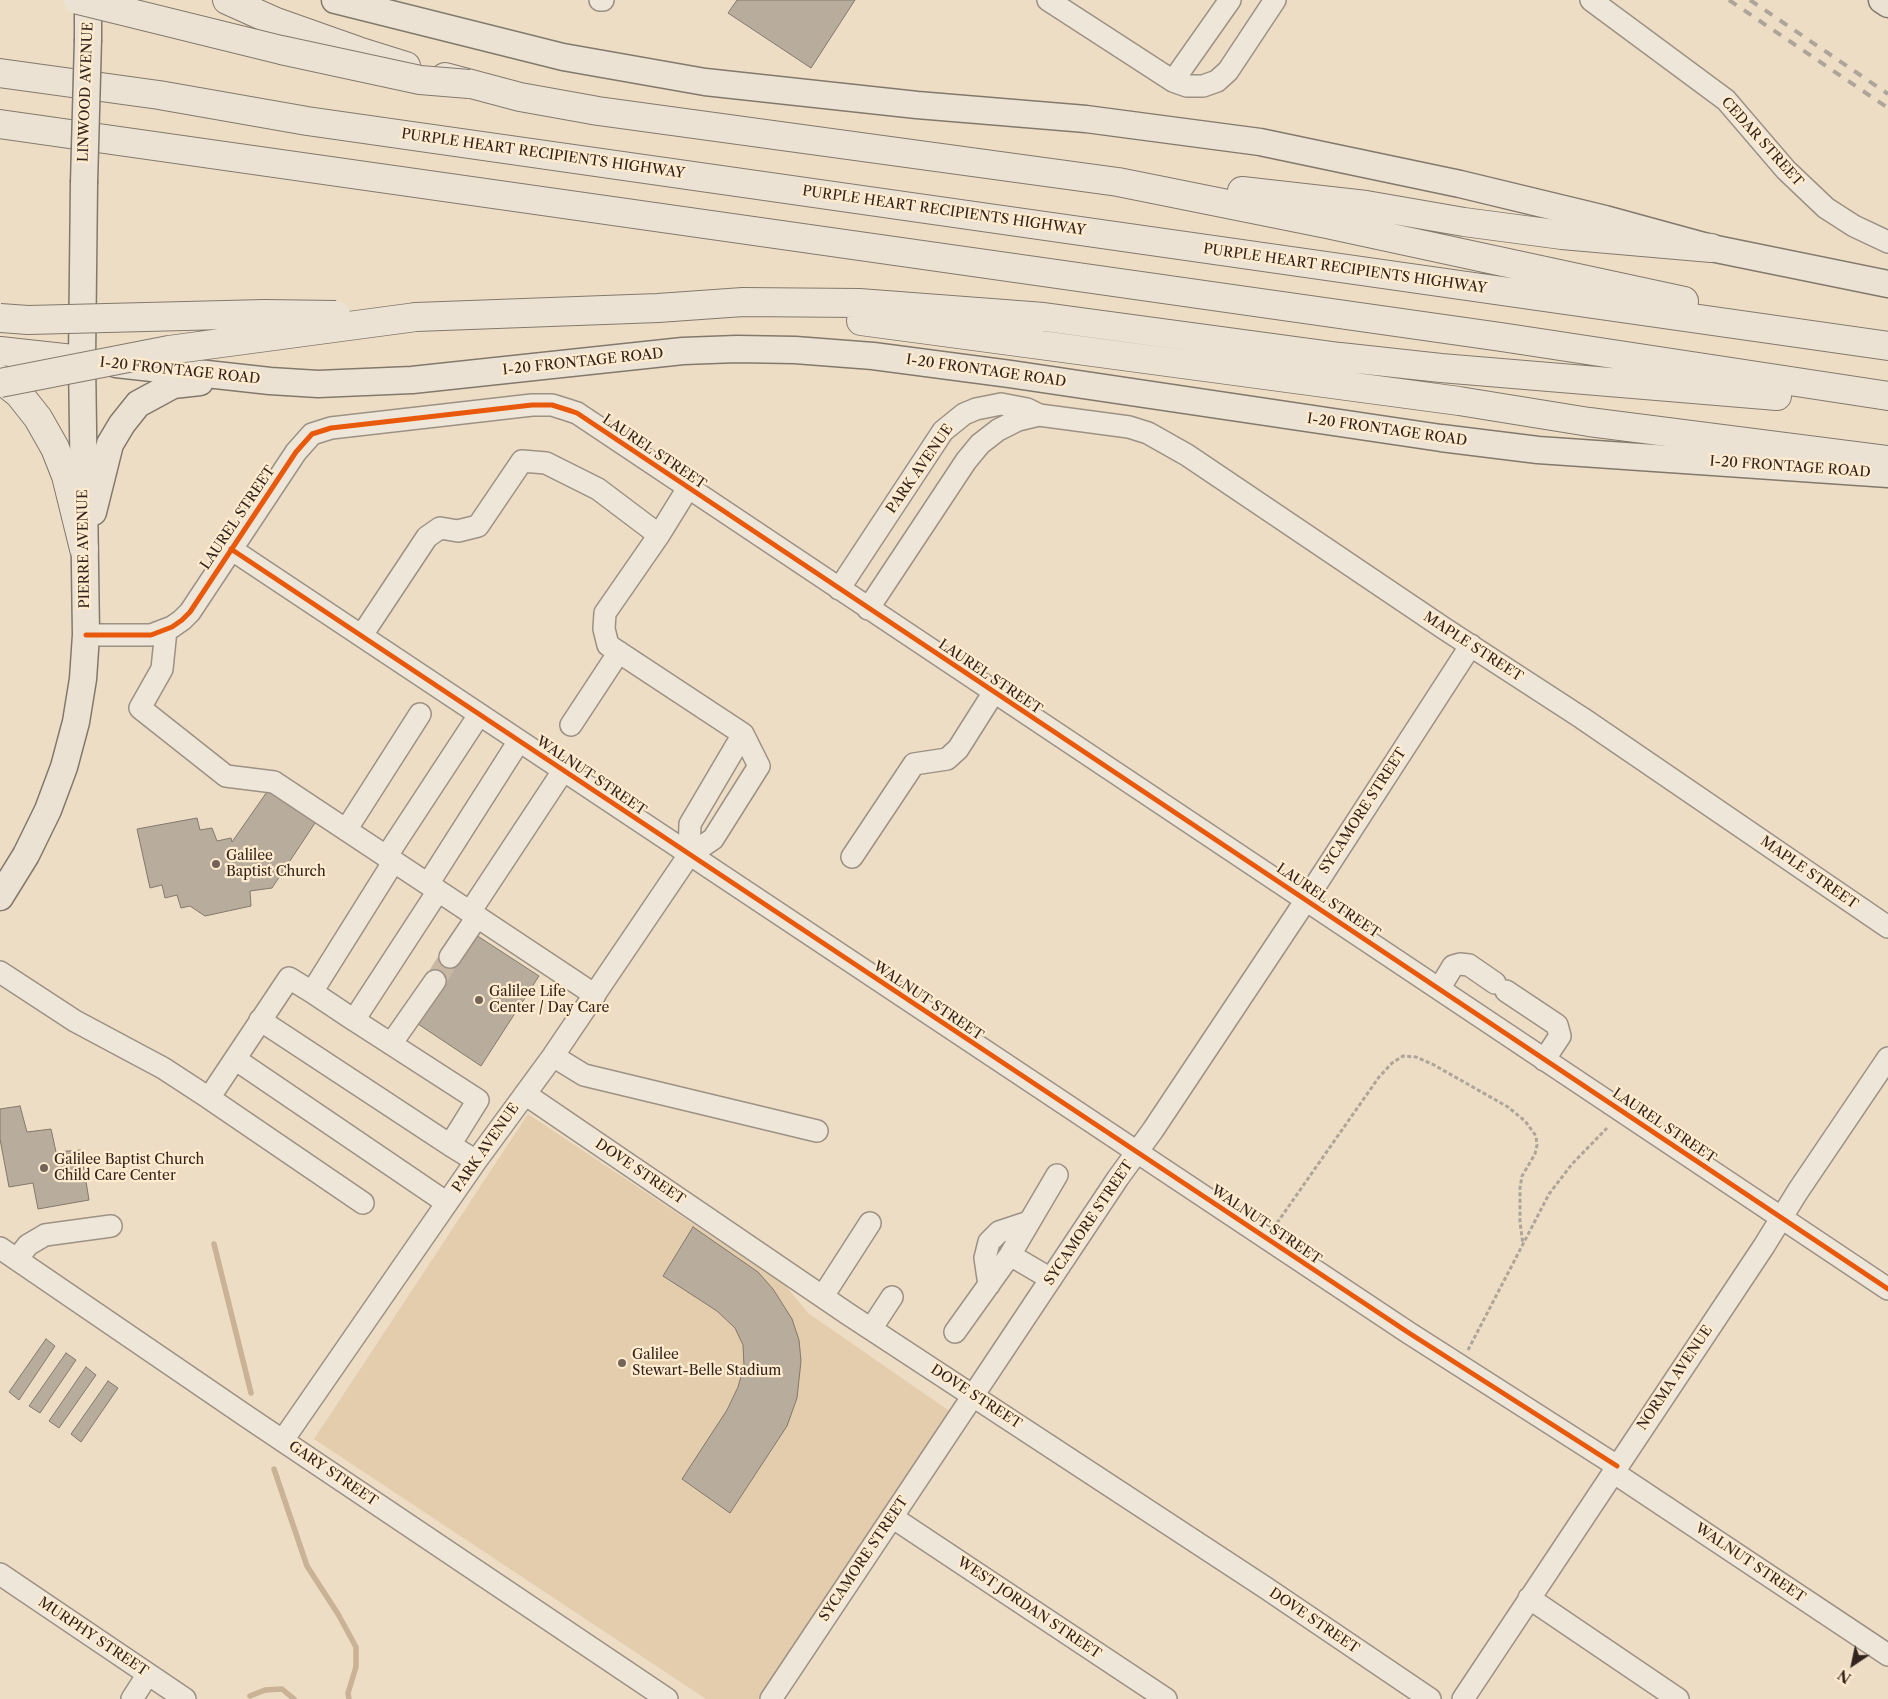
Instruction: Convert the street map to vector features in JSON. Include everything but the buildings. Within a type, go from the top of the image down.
[{"type":"highway","points":[[78,0],[281,50],[420,80],[469,84]]},
{"type":"highway","points":[[227,0],[276,22],[358,51],[520,97],[598,110],[1118,182],[1337,226],[1888,346]]},
{"type":"highway","name":"PURPLE HEART RECIPIENTS HIGHWAY","points":[[0,72],[159,95],[307,121],[1888,346]]},
{"type":"highway","points":[[0,124],[1501,337],[1888,396]]},
{"type":"highway","points":[[1118,182],[1254,192],[1366,205],[1464,222],[1562,235],[1711,248]]},
{"type":"highway","points":[[0,318],[28,320],[264,314],[416,317],[782,302],[898,306],[1044,317],[1340,357],[1441,368],[1888,405]]},
{"type":"highway","points":[[658,308],[882,323],[1450,400],[1589,422],[1888,460]]},
{"type":"highway","points":[[0,383],[169,350],[416,317]]},
{"type":"highway","points":[[0,351],[82,360]]},
{"type":"highway","points":[[0,378],[19,394],[29,406],[55,448],[66,476],[84,549]]},
{"type":"main road","name":"LINWOOD AVENUE","points":[[84,183],[88,0]]},
{"type":"main road","points":[[335,0],[355,3],[563,57],[705,82],[907,104],[1086,119],[1260,142],[1460,184],[1604,219],[1711,248],[1888,284]]},
{"type":"main road","points":[[1882,0],[1888,4]]},
{"type":"main road","name":"PIERRE AVENUE","points":[[0,897],[26,856],[48,810],[64,767],[76,722],[86,635],[82,360],[84,183]]},
{"type":"main road","name":"I-20 FRONTAGE ROAD","points":[[82,360],[318,384],[412,380],[683,351],[737,349],[795,350],[873,356],[1010,374],[1431,437],[1538,450],[1888,474]]},
{"type":"main road","points":[[84,549],[110,444],[122,424],[138,404],[173,385],[198,382],[291,382]]},
{"type":"street","points":[[1048,0],[1173,81],[1188,86],[1203,86],[1217,81],[1228,70],[1275,0]]},
{"type":"street","points":[[1173,81],[1230,0]]},
{"type":"street","name":"CEDAR STREET","points":[[1591,0],[1726,100],[1786,170],[1826,208],[1854,226],[1888,242]]},
{"type":"street","name":"PARK AVENUE","points":[[839,589],[944,431],[953,421],[976,409],[1001,404],[1027,409],[1039,415]]},
{"type":"street","name":"LAUREL STREET","points":[[86,635],[150,636],[166,630],[190,612],[296,452],[312,434],[331,428],[532,405],[552,405],[577,413],[1888,1289]]},
{"type":"street","points":[[868,609],[966,461],[980,444],[998,430],[1018,420],[1039,415]]},
{"type":"street","name":"MAPLE STREET","points":[[1039,415],[1129,427],[1148,433],[1187,455],[1683,786],[1888,927]]},
{"type":"street","points":[[362,635],[427,537],[440,528],[458,531],[478,526],[522,461],[546,463],[598,489],[659,534]]},
{"type":"street","points":[[688,488],[605,613],[604,629],[608,645],[743,734],[690,824],[689,856]]},
{"type":"street","name":"WALNUT STREET","points":[[231,549],[480,714],[689,856],[1615,1469],[1888,1655]]},
{"type":"street","points":[[166,630],[162,669],[140,708],[226,776],[274,782],[595,995]]},
{"type":"street","name":"SYCAMORE STREET","points":[[771,1699],[1306,900],[1471,645]]},
{"type":"street","points":[[571,725],[619,652]]},
{"type":"street","points":[[852,857],[914,764],[946,760],[958,749],[994,692]]},
{"type":"street","points":[[346,830],[420,714]]},
{"type":"street","points":[[312,992],[390,859],[480,714]]},
{"type":"street","name":"PARK AVENUE","points":[[283,1440],[476,1161],[553,1056],[689,856],[713,839],[759,766],[743,734]]},
{"type":"street","points":[[354,1020],[519,741]]},
{"type":"street","points":[[450,958],[473,914],[563,771]]},
{"type":"street","points":[[1439,989],[1453,966],[1460,964],[1469,965],[1557,1025],[1560,1036],[1544,1060]]},
{"type":"street","points":[[0,972],[75,1022],[163,1068],[363,1203]]},
{"type":"street","points":[[209,1098],[288,978],[478,1100],[450,1145]]},
{"type":"street","points":[[391,1044],[435,981]]},
{"type":"street","points":[[260,1020],[476,1161]]},
{"type":"street","points":[[553,1056],[584,1075],[817,1132]]},
{"type":"street","name":"NORMA AVENUE","points":[[1463,1699],[1888,1058]]},
{"type":"street","points":[[235,1059],[447,1204]]},
{"type":"street","name":"DOVE STREET","points":[[525,1094],[871,1329],[974,1395],[1430,1699]]},
{"type":"street","points":[[955,1332],[1010,1255],[1057,1175]]},
{"type":"street","points":[[989,1285],[985,1258],[989,1242],[999,1232],[1029,1222]]},
{"type":"street","points":[[823,1296],[870,1223]]},
{"type":"street","points":[[8,1253],[28,1245],[45,1235],[111,1226]]},
{"type":"street","name":"GARY STREET","points":[[8,1253],[667,1699]]},
{"type":"street","points":[[1010,1255],[1051,1279]]},
{"type":"street","points":[[871,1329],[892,1297]]},
{"type":"street","name":"WEST JORDAN STREET","points":[[892,1517],[1166,1699]]},
{"type":"street","name":"MURPHY STREET","points":[[0,1574],[185,1699]]},
{"type":"street","points":[[1529,1598],[1678,1699]]},
{"type":"street","points":[[132,1699],[148,1674]]},
{"type":"path","points":[[1276,1225],[1379,1077],[1392,1063],[1403,1056],[1416,1057],[1434,1065],[1508,1107],[1525,1121],[1536,1136],[1535,1154],[1522,1176],[1520,1188],[1520,1222],[1523,1245]]},
{"type":"path","points":[[1467,1351],[1549,1194],[1572,1164],[1607,1128]]},
{"type":"shaded area","name":"Galilee Stewart-Belle Stadium","points":[[528,1114],[785,1285],[808,1313],[951,1412],[758,1699],[706,1699],[314,1439]]},
{"type":"waterway","points":[[214,1244],[251,1393]]},
{"type":"waterway","points":[[274,1469],[307,1566],[338,1614],[356,1647],[356,1667],[348,1693],[349,1699]]},
{"type":"waterway","points":[[250,1696],[265,1690],[282,1689],[294,1699]]},
{"type":"tunnel","points":[[435,981],[450,957]]},
{"type":"railway","points":[[1729,0],[1888,108]]},
{"type":"railway","points":[[1750,0],[1888,94]]},
{"type":"cycle path","points":[[86,635],[151,635],[172,627],[182,620],[190,612],[296,452],[312,434],[331,428],[532,405],[552,405],[577,413],[1888,1289]]},
{"type":"cycle path","points":[[231,549],[1409,1333],[1617,1466]]},
{"type":"place","name":"Galilee Baptist Church","points":[[216,864]]},
{"type":"place","name":"Galilee Life Center / Day Care","points":[[479,1000]]},
{"type":"place","name":"Galilee Baptist Church Child Care Center","points":[[44,1168]]},
{"type":"place","name":"Galilee Stewart-Belle Stadium","points":[[622,1363]]}]
